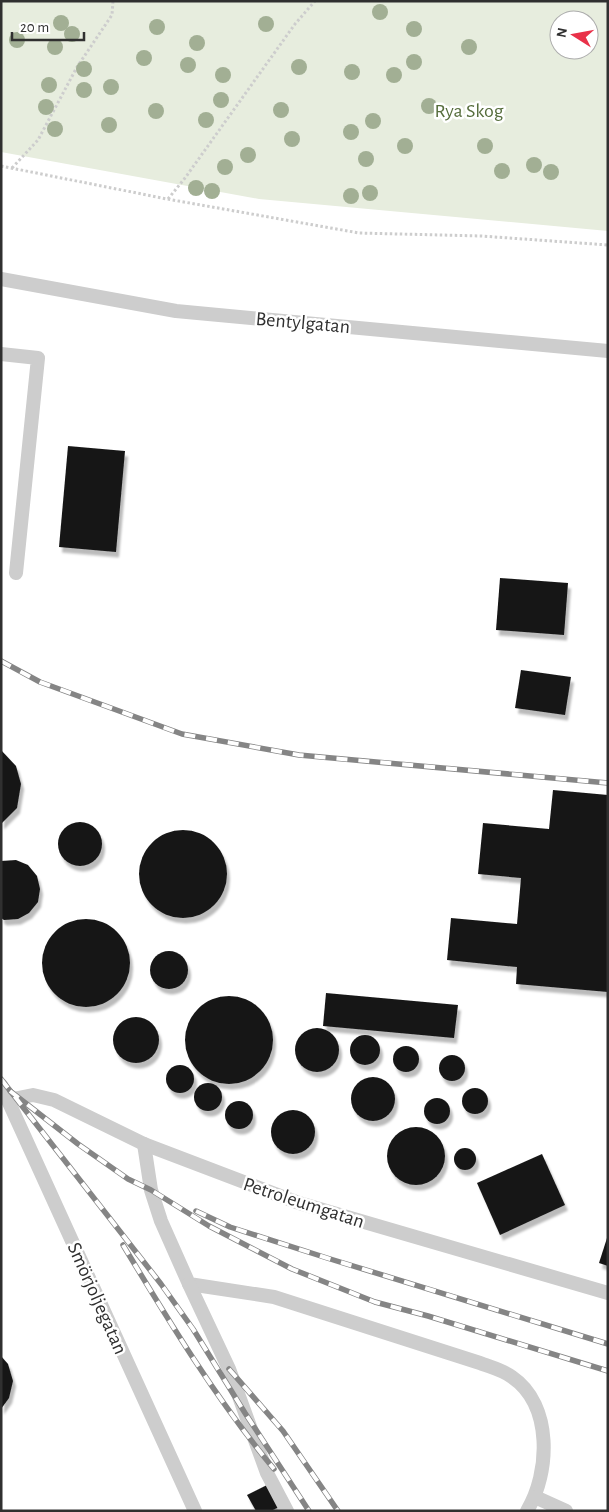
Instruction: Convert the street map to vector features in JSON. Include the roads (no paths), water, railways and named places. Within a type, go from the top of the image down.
[{"type":"lane","name":"Bentylgatan","points":[[1,279],[176,311],[608,351]]},
{"type":"lane","points":[[1,354],[38,358],[16,573]]},
{"type":"lane","name":"Smörjoljegatan","points":[[1,1084],[195,1511]]},
{"type":"lane","name":"Petroleumgatan","points":[[8,1100],[33,1095],[54,1100],[144,1144],[299,1203],[608,1293]]},
{"type":"lane","points":[[144,1144],[151,1190],[161,1221],[229,1369],[267,1473],[287,1511]]},
{"type":"lane","points":[[189,1284],[274,1297],[480,1363],[511,1376],[523,1387],[536,1407],[543,1428],[545,1455],[535,1497],[527,1511]]},
{"type":"lane","points":[[535,1497],[566,1511]]},
{"type":"railway","points":[[1,661],[40,682],[182,734],[299,755],[608,783]]},
{"type":"railway","points":[[1,1079],[161,1284],[193,1329],[309,1511]]},
{"type":"railway","points":[[10,1091],[78,1144],[128,1179],[151,1190],[209,1226],[292,1269],[375,1302],[428,1316],[608,1371]]},
{"type":"railway","points":[[196,1211],[230,1227],[608,1344]]},
{"type":"railway","points":[[123,1245],[213,1388],[274,1469]]},
{"type":"railway","points":[[229,1369],[283,1431],[338,1511]]},
{"type":"park label","name":"Rya Skog","points":[[469,110]]}]
